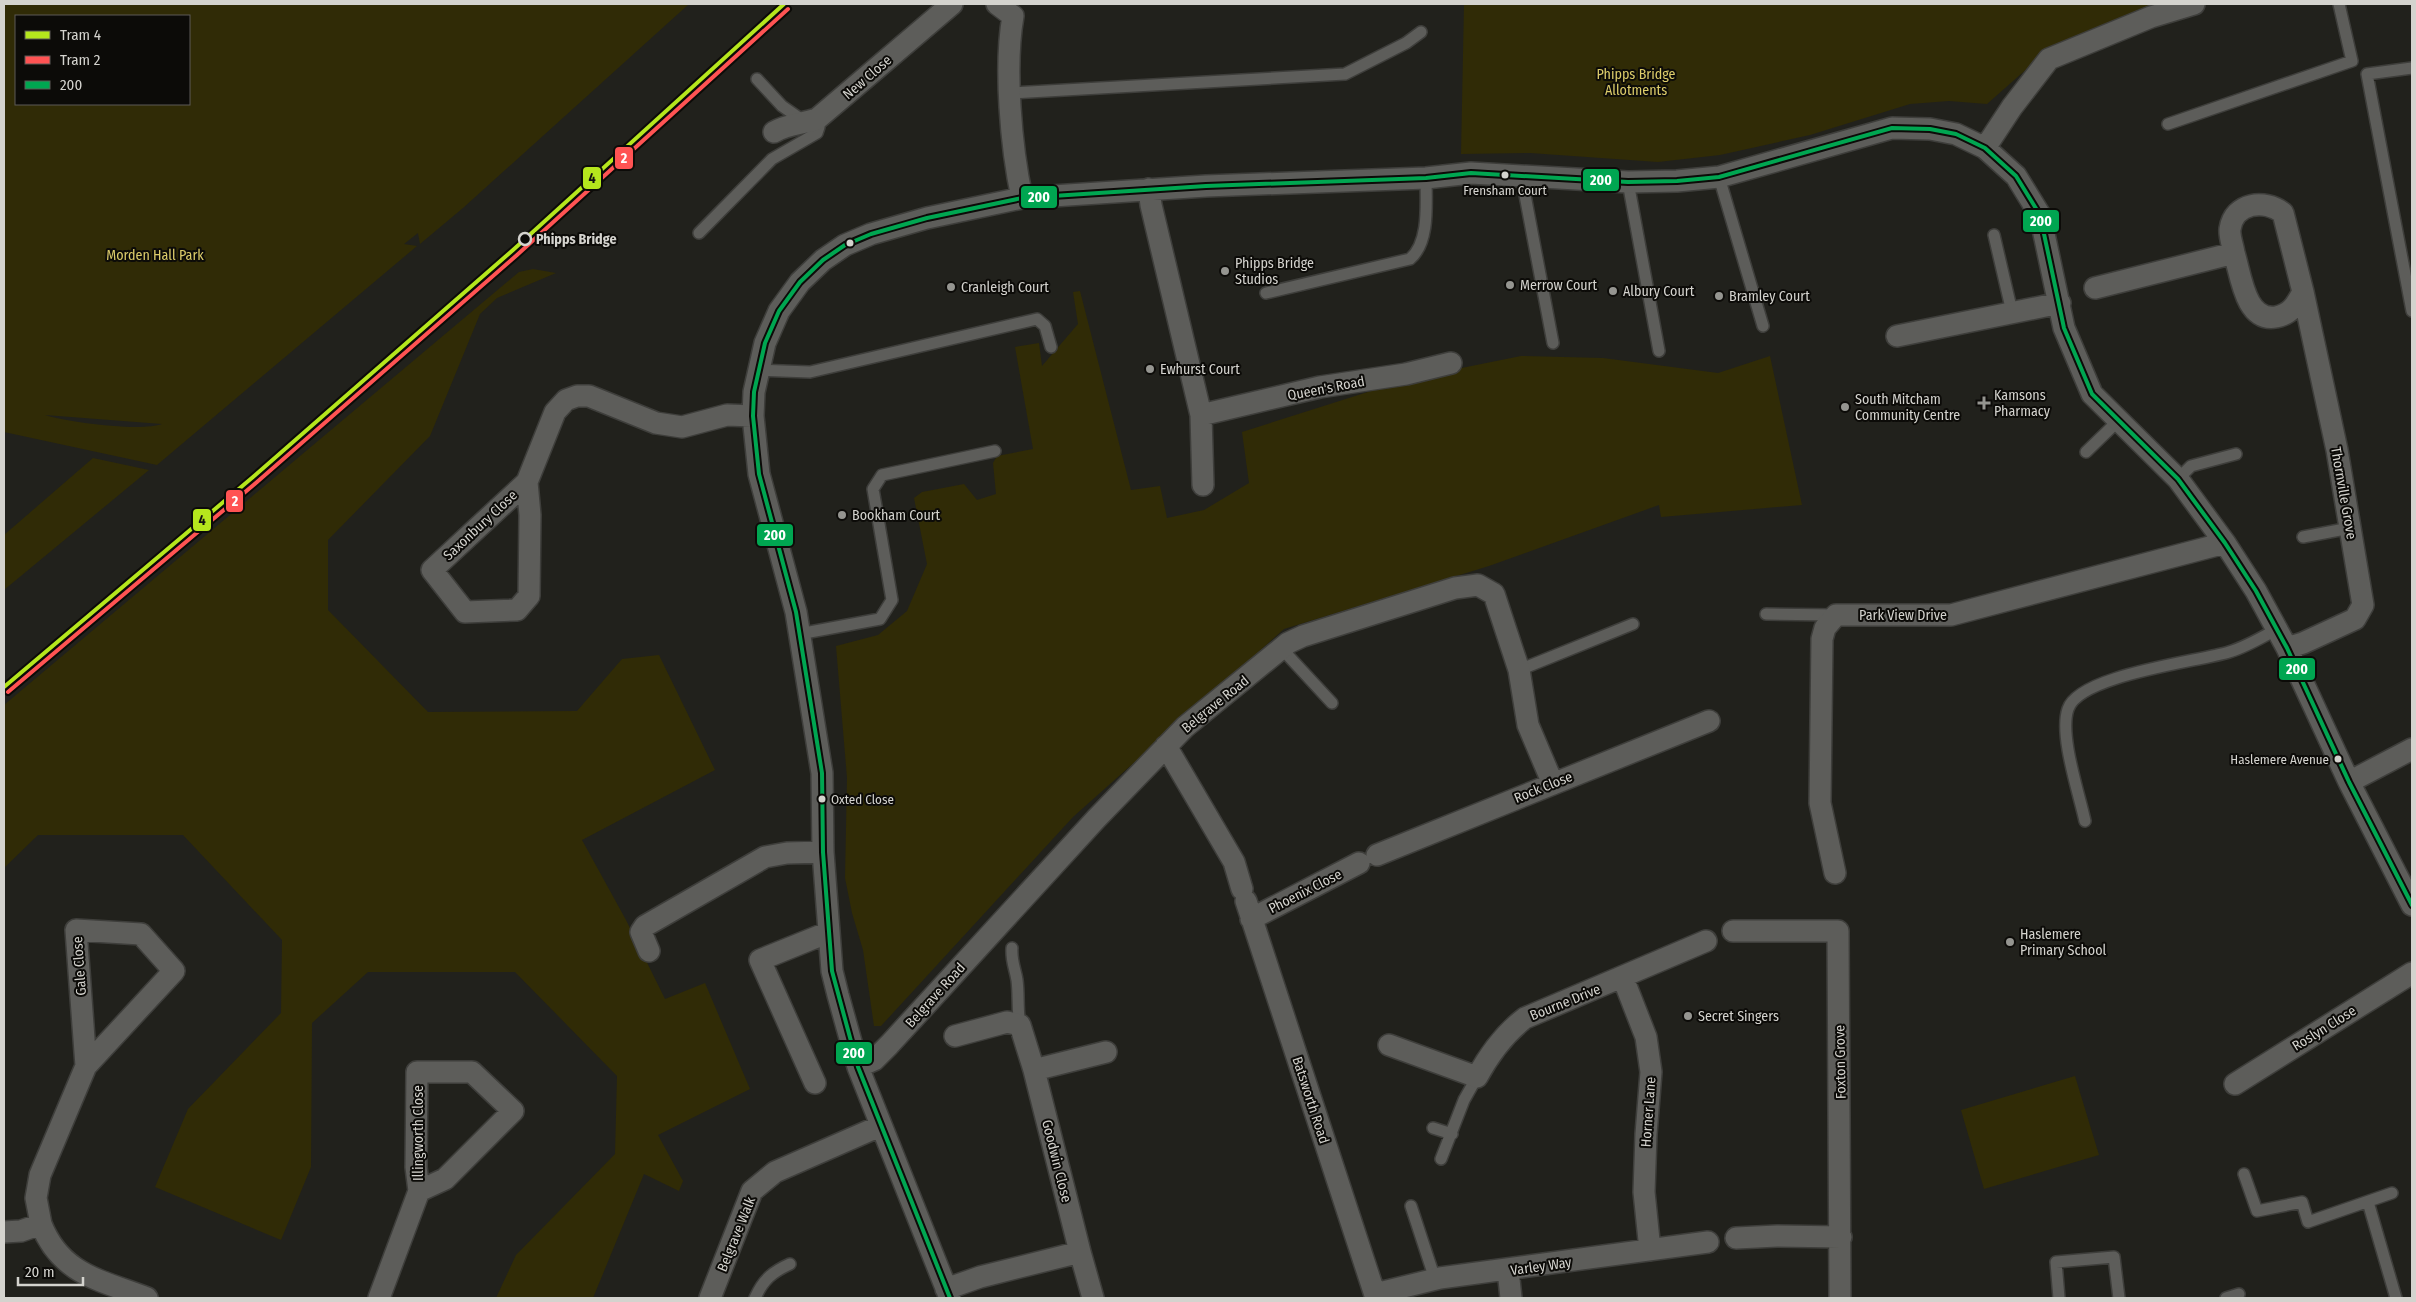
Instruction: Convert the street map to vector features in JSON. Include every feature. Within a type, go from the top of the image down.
[{"type":"street","name":"New Close","points":[[812,121],[952,4]]},
{"type":"street","points":[[1985,148],[2012,106],[2049,59],[2151,17],[2194,4]]},
{"type":"street","points":[[1013,8],[1009,39],[1010,93],[1017,175],[1022,198]]},
{"type":"street","points":[[774,132],[784,126],[812,121]]},
{"type":"street","points":[[1080,1252],[980,1277],[948,1294],[858,1067],[832,971],[823,852],[822,774],[796,612],[759,474],[753,416],[758,370],[765,343],[779,311],[800,282],[823,260],[846,245],[870,234],[927,218],[1022,198],[1149,189],[1426,178],[1471,173],[1521,174],[1628,182],[1719,177],[1892,128],[1930,129],[1956,134],[1985,148],[2016,176],[2040,215],[2064,328],[2092,394],[2178,479],[2224,542],[2256,591],[2287,648],[2349,782],[2412,905]]},
{"type":"street","points":[[1149,189],[1151,205],[1201,415],[1203,485]]},
{"type":"street","name":"Thornville Grove","points":[[2287,648],[2303,644],[2355,619],[2363,605],[2337,450],[2303,292],[2283,214],[2274,206],[2249,206],[2238,212],[2230,230],[2234,253],[2250,306],[2256,314],[2267,318],[2284,316],[2294,309],[2303,292]]},
{"type":"street","points":[[2095,288],[2234,253]]},
{"type":"street","points":[[1897,336],[2060,303]]},
{"type":"street","name":"Queen's Road","points":[[1201,415],[1320,387],[1406,374],[1451,363]]},
{"type":"street","name":"Saxonbury Close","points":[[527,482],[530,515],[529,596],[517,610],[465,612],[432,570],[527,482],[555,412],[566,400],[577,396],[589,396],[656,423],[682,427],[727,415],[753,416]]},
{"type":"street","name":"Park View Drive","points":[[1836,615],[1952,616],[2224,542]]},
{"type":"street","name":"Belgrave Road","points":[[858,1067],[874,1060],[889,1045],[1090,826],[1185,727],[1282,649],[1302,636],[1454,588],[1478,585],[1494,594],[1519,670],[1528,725],[1552,784]]},
{"type":"street","points":[[1834,873],[1820,803],[1822,639],[1825,628],[1836,615]]},
{"type":"street","name":"Rock Close","points":[[1368,859],[1709,721]]},
{"type":"street","name":"Batsworth Road","points":[[1166,746],[1234,862],[1376,1296]]},
{"type":"street","points":[[2349,782],[2412,749]]},
{"type":"street","points":[[649,951],[641,932],[645,926],[765,857],[787,853],[823,852]]},
{"type":"street","name":"Phoenix Close","points":[[1246,903],[1368,859]]},
{"type":"street","name":"Gale Close","points":[[41,1224],[36,1204],[38,1181],[86,1066],[174,972],[141,934],[76,930],[86,1066]]},
{"type":"street","name":"Foxton Grove","points":[[1733,931],[1838,931],[1840,1298]]},
{"type":"street","points":[[815,1082],[760,960],[829,932]]},
{"type":"street","name":"Bourne Drive","points":[[1476,1077],[1489,1054],[1510,1029],[1525,1018],[1623,978],[1706,941]]},
{"type":"street","name":"Roslyn Close","points":[[2235,1084],[2412,973]]},
{"type":"street","name":"Horner Lane","points":[[1623,978],[1646,1037],[1651,1072],[1644,1192],[1650,1250]]},
{"type":"street","points":[[955,1036],[1007,1022],[1020,1024]]},
{"type":"street","name":"Goodwin Close","points":[[1020,1024],[1034,1070],[1093,1298]]},
{"type":"street","points":[[1389,1045],[1476,1077]]},
{"type":"street","points":[[1034,1070],[1106,1052]]},
{"type":"street","name":"Illingworth Close","points":[[379,1298],[418,1191],[416,1167],[417,1072],[472,1072],[513,1111],[446,1179],[418,1191]]},
{"type":"street","name":"Belgrave Walk","points":[[710,1298],[752,1191],[775,1172],[880,1126]]},
{"type":"street","points":[[4,1232],[20,1231],[41,1224],[54,1250],[62,1260],[74,1269],[147,1298]]},
{"type":"street","points":[[1736,1238],[1841,1237]]},
{"type":"street","name":"Varley Way","points":[[1376,1296],[1435,1279],[1708,1242]]},
{"type":"street","points":[[1508,1270],[1511,1298]]},
{"type":"lane","points":[[2168,124],[2352,61],[2339,4]]},
{"type":"lane","points":[[1010,93],[1345,74],[1406,43],[1420,32]]},
{"type":"lane","points":[[2412,68],[2367,74],[2412,311]]},
{"type":"lane","points":[[699,233],[772,159],[817,133],[819,127],[812,121],[782,106],[757,79]]},
{"type":"lane","points":[[1521,174],[1553,343]]},
{"type":"lane","points":[[1719,177],[1763,326]]},
{"type":"lane","points":[[1266,293],[1410,260],[1420,248],[1423,232],[1426,178]]},
{"type":"lane","points":[[1628,182],[1659,352]]},
{"type":"lane","points":[[1994,235],[2012,312]]},
{"type":"lane","points":[[758,370],[810,372],[1037,319],[1045,326],[1051,347]]},
{"type":"lane","points":[[2086,452],[2118,421]]},
{"type":"lane","points":[[799,634],[880,619],[892,600],[873,489],[882,475],[995,451]]},
{"type":"lane","points":[[2178,479],[2192,466],[2236,454]]},
{"type":"lane","points":[[2302,537],[2350,528]]},
{"type":"lane","points":[[1766,614],[1836,615]]},
{"type":"lane","points":[[1519,670],[1633,624]]},
{"type":"lane","points":[[2086,820],[2066,738],[2068,708],[2077,697],[2111,678],[2229,652],[2255,642],[2277,629]]},
{"type":"lane","points":[[1282,649],[1332,703]]},
{"type":"lane","points":[[1012,948],[1011,962],[1017,980],[1017,1010],[1020,1024]]},
{"type":"lane","points":[[1441,1159],[1476,1077]]},
{"type":"lane","points":[[1434,1128],[1452,1134]]},
{"type":"lane","points":[[2244,1174],[2257,1212],[2302,1202],[2308,1222],[2392,1193]]},
{"type":"lane","points":[[2368,1202],[2396,1298]]},
{"type":"lane","points":[[1411,1206],[1430,1258],[1435,1279]]},
{"type":"lane","points":[[2059,1298],[2056,1262],[2114,1257],[2119,1298]]},
{"type":"lane","points":[[755,1298],[764,1281],[773,1272],[790,1264]]},
{"type":"lane","points":[[2226,1298],[2239,1294]]},
{"type":"green space","name":"Morden Hall Park","points":[[4,4],[689,4],[463,208],[420,244],[418,233],[404,244],[417,246],[157,465],[4,432]],"holes":[[[45,415],[162,424],[121,427],[86,423]]]},
{"type":"green space","name":"Phipps Bridge Allotments","points":[[1464,4],[2177,4],[2046,52],[1987,104],[1949,101],[1910,104],[1810,135],[1720,155],[1658,162],[1530,153],[1461,154]]},
{"type":"green space","points":[[533,269],[556,273],[497,298],[480,314],[430,436],[328,540],[328,610],[428,712],[577,711],[622,659],[659,655],[715,770],[582,840],[626,920],[665,999],[705,983],[750,1089],[658,1135],[683,1181],[679,1191],[644,1174],[593,1298],[496,1298],[516,1255],[615,1154],[617,1076],[515,972],[368,972],[312,1023],[311,1167],[281,1240],[155,1187],[188,1109],[281,1013],[282,940],[183,835],[38,835],[4,868],[4,705],[519,272]]},
{"type":"green space","points":[[1080,291],[1131,490],[1160,486],[1167,518],[1204,510],[1249,483],[1242,432],[1412,378],[1521,356],[1603,358],[1718,373],[1770,356],[1802,505],[1661,517],[1659,505],[1489,566],[1284,629],[1073,817],[881,1026],[874,1026],[863,950],[852,913],[845,878],[847,778],[836,646],[878,635],[907,611],[927,564],[914,498],[922,492],[964,484],[977,500],[996,494],[993,463],[997,456],[1033,449],[1015,347],[1039,343],[1042,366],[1078,324],[1073,292]]},
{"type":"green space","points":[[93,458],[149,470],[4,590],[4,535]]},
{"type":"green space","points":[[2075,1076],[2099,1155],[1984,1189],[1961,1110]]},
{"type":"tram line","name":"4","points":[[4,687],[253,477],[513,250],[784,4]]},
{"type":"tram line","name":"2","points":[[8,692],[257,482],[517,255],[788,9]]},
{"type":"transit line","name":"200","points":[[950,1298],[858,1067],[832,971],[823,852],[822,773],[796,612],[759,474],[753,416],[754,392],[765,343],[779,311],[800,282],[823,260],[845,245],[871,234],[927,218],[1022,198],[1206,186],[1426,178],[1471,173],[1628,182],[1677,181],[1719,177],[1892,128],[1930,129],[1956,134],[1985,148],[2016,176],[2040,215],[2064,328],[2092,394],[2178,479],[2225,543],[2256,591],[2287,648],[2349,782],[2412,905]]},
{"type":"place","name":"Frensham Court","points":[[1505,175]]},
{"type":"place","name":"Phipps Bridge","points":[[525,239]]},
{"type":"place","name":"Phipps Bridge Studios","points":[[1225,271]]},
{"type":"place","name":"Merrow Court","points":[[1510,285]]},
{"type":"place","name":"Cranleigh Court","points":[[951,287]]},
{"type":"place","name":"Albury Court","points":[[1613,291]]},
{"type":"place","name":"Bramley Court","points":[[1719,296]]},
{"type":"place","name":"Ewhurst Court","points":[[1150,369]]},
{"type":"place","name":"Kamsons Pharmacy","points":[[1984,403]]},
{"type":"place","name":"South Mitcham Community Centre","points":[[1845,407]]},
{"type":"place","name":"Bookham Court","points":[[842,515]]},
{"type":"place","name":"Haslemere Avenue","points":[[2338,759]]},
{"type":"place","name":"Oxted Close","points":[[822,799]]},
{"type":"place","name":"Haslemere Primary School","points":[[2010,942]]},
{"type":"place","name":"Secret Singers","points":[[1688,1016]]}]
